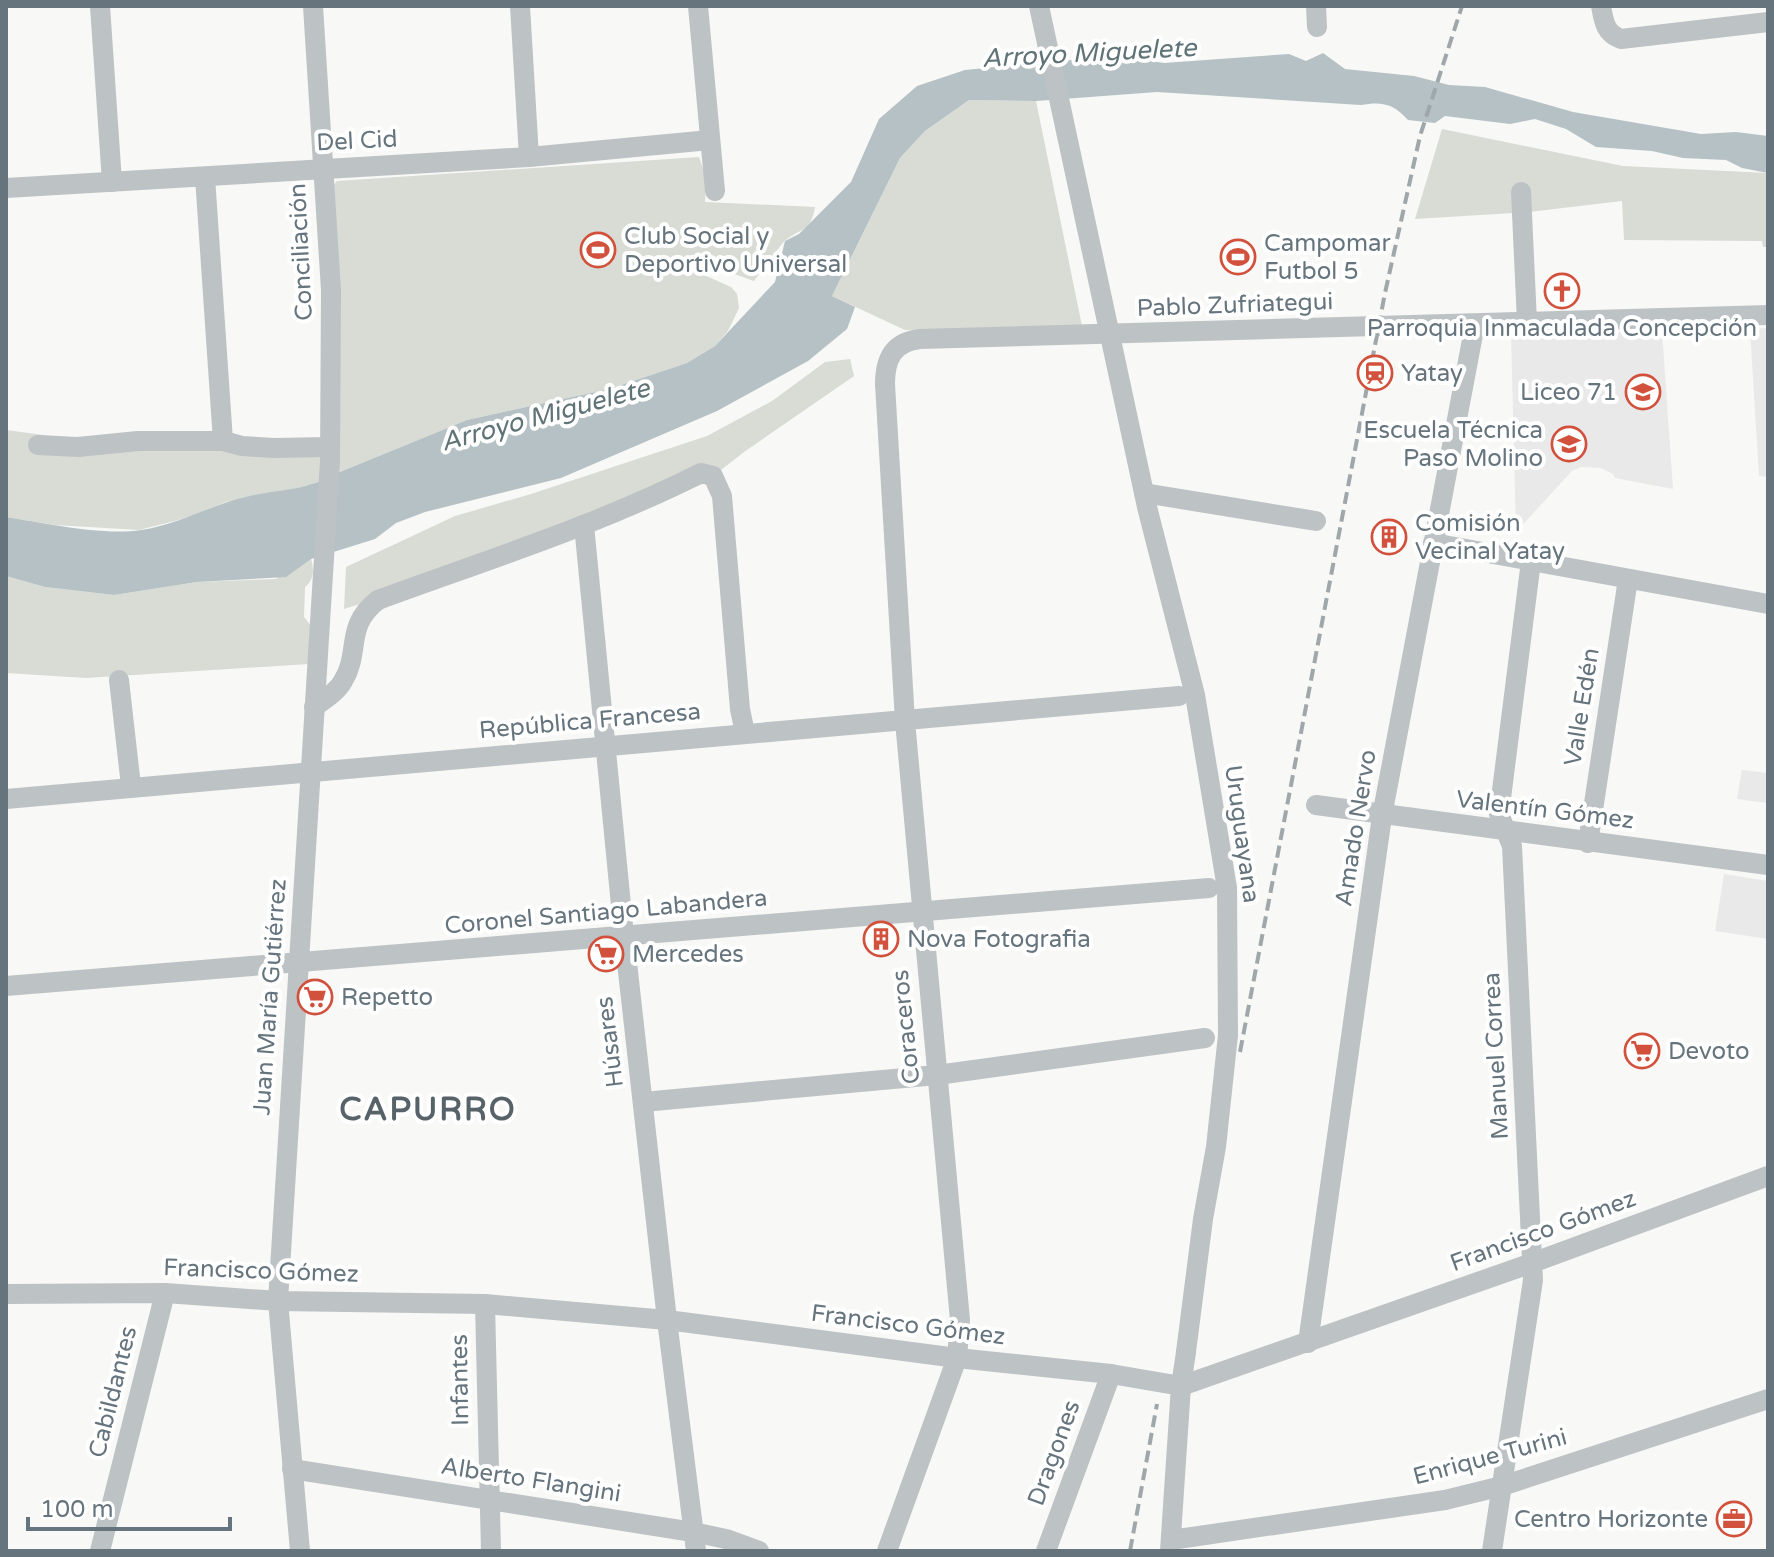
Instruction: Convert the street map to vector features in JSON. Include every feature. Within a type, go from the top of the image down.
[{"type":"street","points":[[100,6],[112,182]]},
{"type":"street","name":"Conciliación","points":[[313,6],[331,290],[330,454]]},
{"type":"street","points":[[520,6],[529,157]]},
{"type":"street","points":[[698,6],[715,191]]},
{"type":"street","points":[[1601,6],[1605,27],[1621,39],[1768,22]]},
{"type":"street","name":"Uruguayana","points":[[1040,10],[1145,500],[1195,695],[1227,888],[1228,1035],[1216,1147],[1203,1219],[1181,1386],[1170,1546]]},
{"type":"street","name":"Del Cid","points":[[6,188],[529,157],[710,140]]},
{"type":"street","points":[[205,177],[223,441]]},
{"type":"street","points":[[1521,192],[1527,322]]},
{"type":"street","name":"Pablo Zufriategui","points":[[897,346],[920,339],[1768,315]]},
{"type":"street","name":"Amado Nervo","points":[[1308,1343],[1382,816],[1475,324]]},
{"type":"street","name":"Coraceros","points":[[887,1551],[957,1358],[960,1320],[905,721],[885,384],[887,360],[897,346]]},
{"type":"street","points":[[38,445],[78,447],[138,441],[223,441],[242,446],[330,454]]},
{"type":"street","name":"Juan María Gutiérrez","points":[[300,1551],[278,1301],[330,454]]},
{"type":"street","points":[[314,707],[332,694],[346,678],[357,624],[365,611],[378,600],[643,502],[701,473],[713,476],[722,496],[740,709],[745,733]]},
{"type":"street","points":[[1145,500],[1316,521]]},
{"type":"street","name":"Húsares","points":[[584,525],[624,936],[695,1541]]},
{"type":"street","points":[[1433,543],[1768,604]]},
{"type":"street","name":"Manuel Correa","points":[[1492,1551],[1533,1280],[1512,846],[1499,814],[1531,561]]},
{"type":"street","name":"Valle Edén","points":[[1588,843],[1628,579]]},
{"type":"street","points":[[119,680],[131,786]]},
{"type":"street","name":"República Francesa","points":[[6,799],[1179,696]]},
{"type":"street","name":"Valentín Gómez","points":[[1316,805],[1768,865]]},
{"type":"street","name":"Coronel Santiago Labandera","points":[[6,986],[1209,888]]},
{"type":"street","points":[[643,1102],[937,1075],[1205,1038]]},
{"type":"street","name":"Francisco Gómez","points":[[6,1294],[165,1293],[278,1301],[485,1304],[667,1320],[957,1358],[1111,1374],[1181,1386],[1532,1263],[1768,1176]]},
{"type":"street","name":"Cabildantes","points":[[100,1551],[165,1293]]},
{"type":"street","name":"Infantes","points":[[485,1304],[491,1551]]},
{"type":"street","name":"Dragones","points":[[1046,1551],[1111,1374]]},
{"type":"street","name":"Enrique Turini","points":[[1170,1546],[1445,1500],[1502,1486],[1768,1399]]},
{"type":"street","name":"Alberto Flangini","points":[[292,1469],[489,1500],[695,1541],[726,1539],[759,1551]]},
{"type":"shaded area","points":[[969,100],[1036,101],[1082,326],[905,330],[832,296],[900,158],[925,131]]},
{"type":"shaded area","points":[[1442,129],[1623,166],[1768,173],[1768,247],[1763,247],[1762,241],[1624,240],[1622,201],[1529,212],[1415,219]]},
{"type":"shaded area","points":[[699,157],[706,177],[705,202],[815,207],[810,223],[782,244],[754,281],[723,270],[717,257],[703,256],[700,264],[704,275],[731,287],[737,294],[739,308],[728,331],[715,346],[687,363],[609,389],[467,420],[335,474],[340,459],[332,187],[337,181]]},
{"type":"shaded area","points":[[1768,328],[1768,477],[1759,476],[1750,329]]},
{"type":"shaded area","name":"Escuela Técnica Paso Molino","points":[[1662,331],[1673,489],[1615,478],[1601,468],[1581,467],[1572,471],[1516,532],[1511,334]]},
{"type":"shaded area","points":[[850,359],[854,376],[703,484],[565,539],[344,609],[346,567],[455,516],[707,436],[772,401],[825,362]]},
{"type":"shaded area","points":[[6,430],[118,445],[322,452],[323,465],[318,484],[226,502],[186,518],[139,530],[55,525],[6,517]]},
{"type":"shaded area","points":[[308,547],[313,568],[312,578],[305,587],[304,617],[312,627],[309,664],[86,678],[6,673],[6,576],[45,587],[114,595],[197,582],[276,579]]},
{"type":"shaded area","points":[[1742,770],[1768,773],[1768,803],[1737,799]]},
{"type":"shaded area","points":[[1724,874],[1768,881],[1768,939],[1715,931]]},
{"type":"water","name":"Arroyo Miguelete","points":[[1323,53],[1345,69],[1414,76],[1449,85],[1485,87],[1573,112],[1701,134],[1736,132],[1768,136],[1768,173],[1742,168],[1726,160],[1596,147],[1566,129],[1535,119],[1510,124],[1445,116],[1435,123],[1408,120],[1393,107],[1375,103],[1361,105],[1157,92],[1036,101],[969,100],[925,131],[900,158],[832,296],[855,307],[847,329],[808,361],[717,411],[561,478],[425,512],[396,523],[375,539],[311,559],[286,577],[197,582],[114,595],[45,587],[6,576],[6,517],[109,531],[155,527],[258,494],[314,484],[467,420],[609,389],[687,363],[715,346],[775,282],[785,241],[799,234],[851,182],[879,119],[917,86],[965,70],[1117,56],[1164,63],[1289,54],[1306,61]]},
{"type":"railway","points":[[1240,1052],[1385,293],[1420,136],[1462,6]]},
{"type":"railway","points":[[1130,1551],[1157,1404]]},
{"type":"place","name":"Club Social y Deportivo Universal","points":[[598,250]]},
{"type":"place","name":"Campomar Futbol 5","points":[[1238,257]]},
{"type":"place","name":"Parroquia Inmaculada Concepción","points":[[1562,291]]},
{"type":"place","name":"Yatay","points":[[1375,373]]},
{"type":"place","name":"Liceo 71","points":[[1643,392]]},
{"type":"place","name":"Escuela Técnica Paso Molino","points":[[1569,444]]},
{"type":"place","name":"Comisión Vecinal Yatay","points":[[1389,537]]},
{"type":"place","name":"Nova Fotografia","points":[[881,939]]},
{"type":"place","name":"Mercedes","points":[[606,954]]},
{"type":"place","name":"Repetto","points":[[315,997]]},
{"type":"place","name":"Devoto","points":[[1642,1051]]},
{"type":"place","name":"Centro Horizonte","points":[[1734,1519]]},
{"type":"district","name":"CAPURRO","points":[[428,1110]]}]
